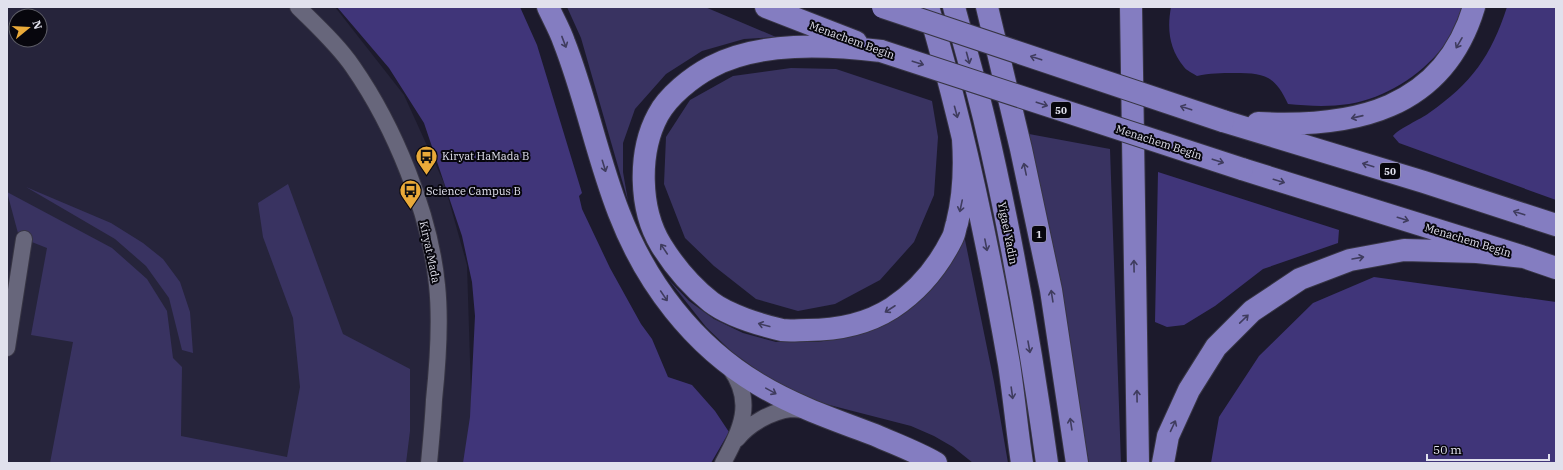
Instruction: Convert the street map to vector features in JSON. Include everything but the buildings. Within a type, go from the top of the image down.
[{"type":"highway","points":[[548,7],[564,41],[614,198],[634,246],[650,276],[668,303],[688,327],[710,348],[757,384],[811,410],[902,446],[936,463]]},
{"type":"highway","name":"Menachem Begin","points":[[766,7],[831,40],[881,51],[1242,169],[1556,268]]},
{"type":"highway","name":"50","points":[[883,7],[1223,121],[1424,182],[1556,225]]},
{"type":"highway","points":[[928,7],[963,139],[980,216],[1009,365],[1022,463]]},
{"type":"highway","name":"Yigael Yadin","points":[[954,7],[984,118],[1000,196],[1034,370],[1047,463]]},
{"type":"highway","name":"1","points":[[987,7],[1021,149],[1051,290],[1077,463]]},
{"type":"highway","points":[[1131,7],[1138,463]]},
{"type":"highway","points":[[1131,64],[1140,7]]},
{"type":"highway","points":[[1223,121],[1287,124],[1316,123],[1367,115],[1393,105],[1423,86],[1443,67],[1459,44],[1469,23],[1474,7]]},
{"type":"highway","points":[[831,40],[740,56],[711,67],[680,88],[658,113],[648,140],[644,168],[645,194],[651,223],[660,244],[674,264],[692,284],[713,303],[746,320],[784,330],[819,330],[849,326],[883,314],[907,298],[930,274],[953,238],[962,202],[964,166],[963,139]]},
{"type":"highway","points":[[1163,463],[1168,436],[1189,390],[1216,347],[1252,311],[1300,279],[1350,260],[1404,250],[1476,252],[1524,257]]},
{"type":"street","name":"Kiryat Mada","points":[[298,7],[321,29],[353,66],[378,109],[399,150],[426,229],[433,258],[439,320],[437,366],[429,463]]},
{"type":"street","points":[[7,348],[24,239]]},
{"type":"street","points":[[723,463],[735,442],[742,422],[744,403],[738,378],[726,361]]},
{"type":"street","points":[[735,442],[750,426],[769,417],[791,409],[811,410]]},
{"type":"shaded area","points":[[7,7],[335,7],[404,95],[444,183],[467,265],[472,425],[464,463],[7,463]]},
{"type":"shaded area","points":[[337,7],[520,7],[537,45],[582,193],[579,196],[582,209],[610,268],[641,324],[652,339],[668,377],[692,385],[715,411],[729,432],[711,463],[463,463],[470,417],[475,316],[472,282],[462,236],[424,123],[389,68]]},
{"type":"shaded area","points":[[567,7],[705,7],[776,37],[744,39],[702,51],[666,74],[635,109],[623,143],[623,172],[628,201],[581,38]]},
{"type":"shaded area","points":[[1171,7],[1462,7],[1451,38],[1423,68],[1401,84],[1376,97],[1362,101],[1341,105],[1318,106],[1288,104],[1283,94],[1273,81],[1261,75],[1225,73],[1197,76],[1188,71],[1179,60],[1172,46],[1169,31]]},
{"type":"shaded area","points":[[1507,7],[1556,7],[1556,200],[1399,143],[1393,136],[1444,102],[1468,79],[1487,54]]},
{"type":"shaded area","points":[[791,68],[836,69],[932,101],[938,137],[934,195],[914,242],[880,280],[835,304],[798,311],[756,299],[714,266],[685,238],[664,184],[666,137],[690,100],[733,76]]},
{"type":"shaded area","points":[[1029,134],[1110,149],[1121,463],[1089,463]]},
{"type":"shaded area","points":[[1158,172],[1339,230],[1338,243],[1263,269],[1215,306],[1184,325],[1167,327],[1155,322]]},
{"type":"shaded area","points":[[288,184],[343,334],[410,369],[410,431],[406,463],[50,463],[73,342],[31,335],[47,248],[19,237],[7,192],[112,248],[147,279],[167,311],[173,358],[182,367],[181,436],[287,457],[300,387],[293,318],[263,237],[258,203]]},
{"type":"shaded area","points":[[26,187],[111,223],[143,243],[163,259],[180,282],[190,312],[193,353],[182,350],[169,298],[146,266],[115,239]]},
{"type":"shaded area","points":[[964,235],[994,382],[1008,463],[973,463],[953,447],[934,436],[911,426],[810,400],[764,375],[732,352],[706,327],[668,279],[689,301],[714,319],[743,333],[776,342],[818,342],[856,335]]},
{"type":"shaded area","points":[[1374,277],[1556,302],[1556,463],[1211,463],[1219,417],[1259,356],[1313,303]]},
{"type":"place","name":"Kiryat HaMada B","points":[[426,176]]},
{"type":"place","name":"Science Campus B","points":[[411,210]]}]
